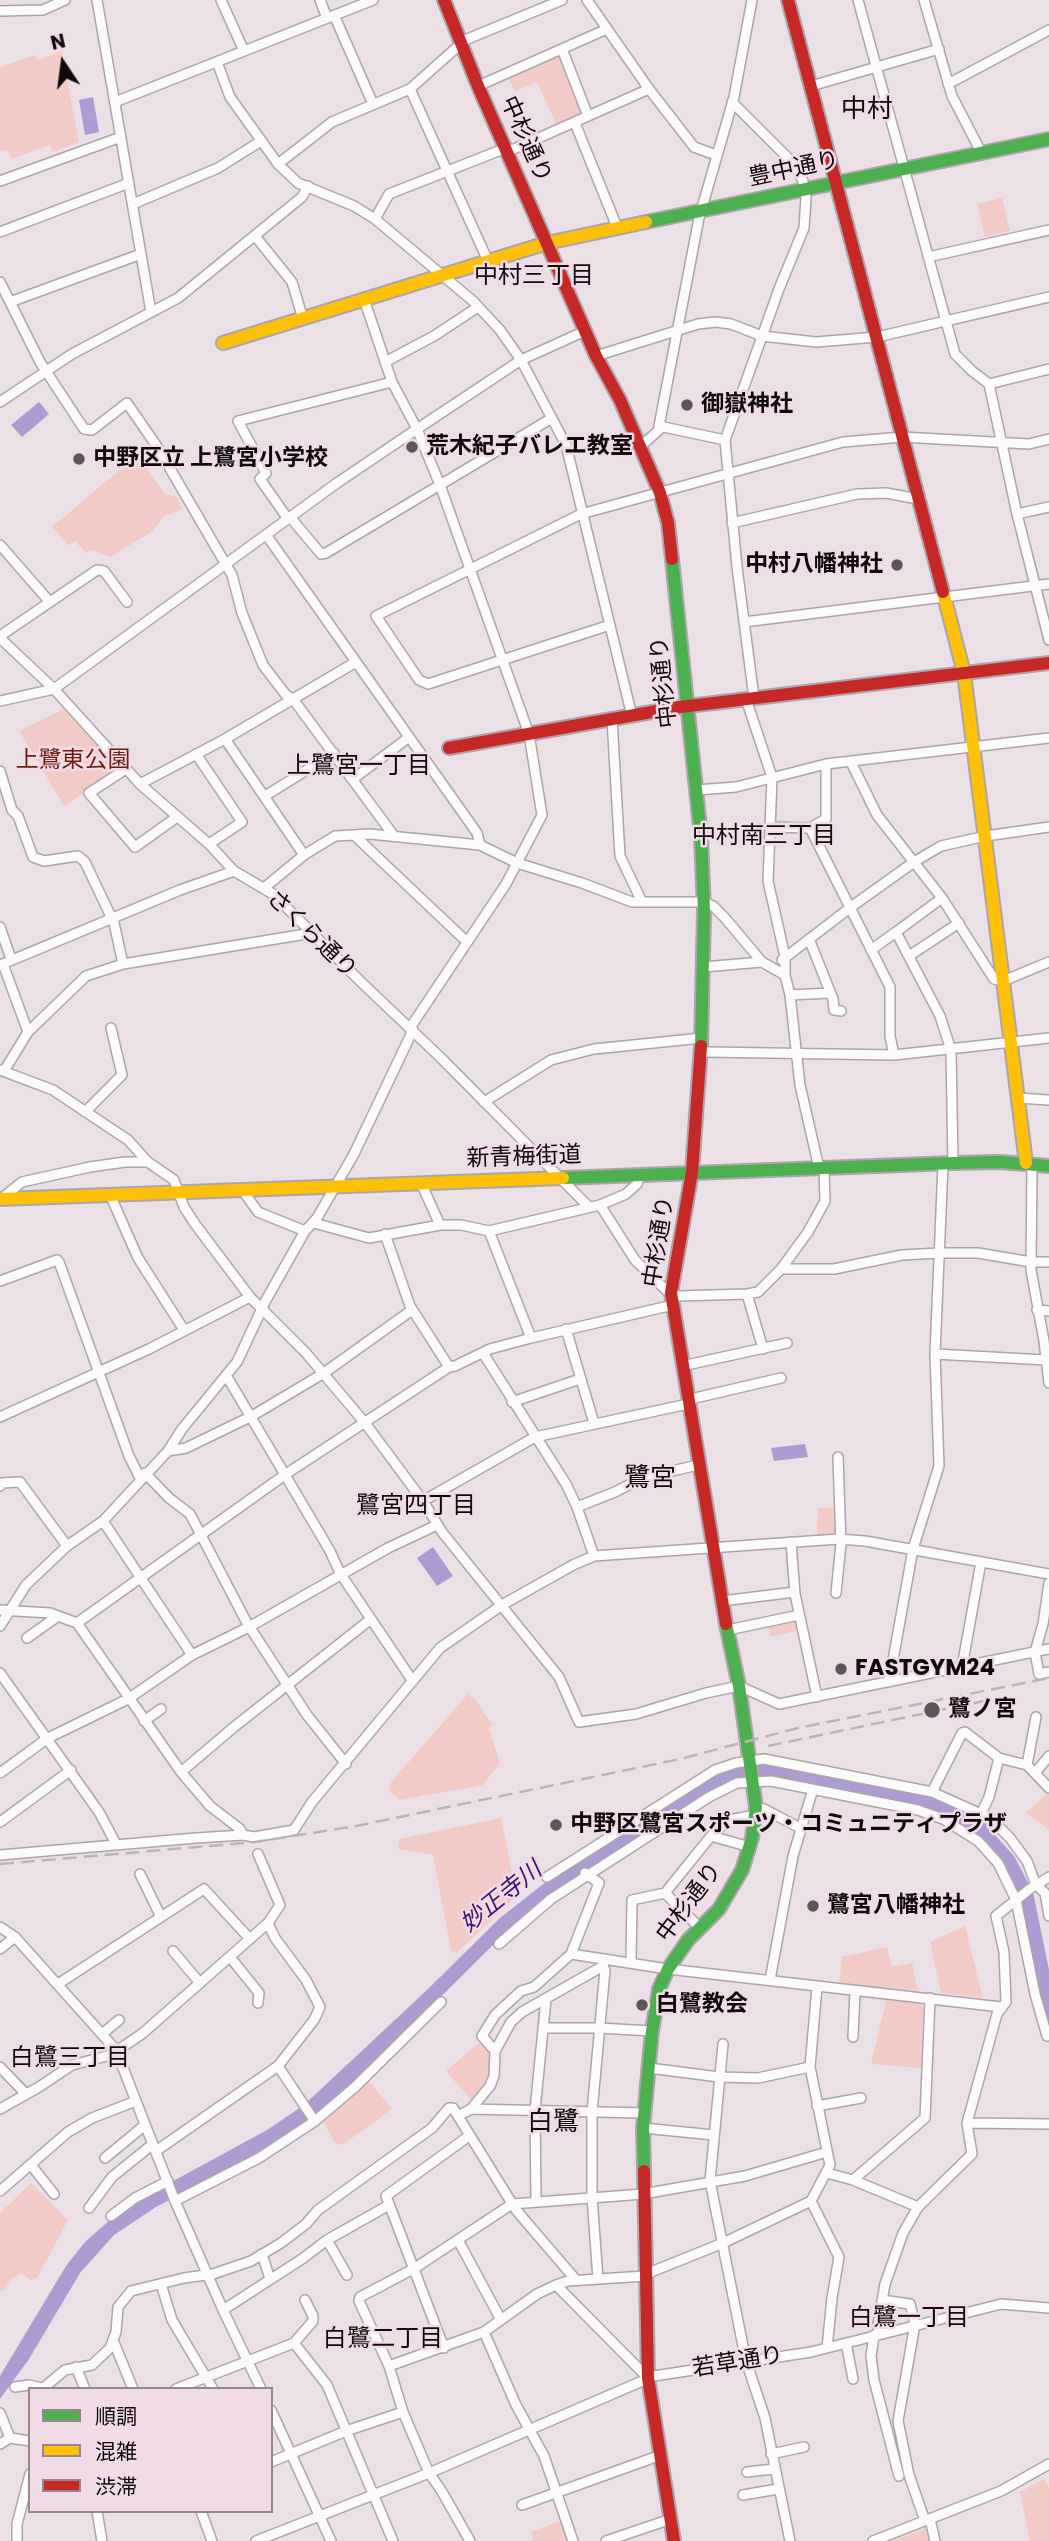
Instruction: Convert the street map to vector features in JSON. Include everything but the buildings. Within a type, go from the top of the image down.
[{"type":"main road","name":"中杉通り","points":[[444,0],[478,86],[585,331],[641,446],[660,493],[668,523],[697,790],[704,902],[702,1038],[692,1172],[672,1299],[712,1548],[753,1761],[756,1811],[750,1847],[733,1888],[719,1909],[677,1954],[668,1969],[659,1989],[652,2031],[643,2113],[648,2378],[674,2541]]},
{"type":"main road","points":[[788,0],[964,673],[1018,1097],[1029,1164]]},
{"type":"main road","name":"豊中通り","points":[[223,343],[547,243],[1049,139]]},
{"type":"main road","points":[[449,748],[689,706],[1049,663]]},
{"type":"main road","name":"新青梅街道","points":[[1,1199],[111,1197],[692,1172],[948,1164],[1049,1166]]},
{"type":"street","points":[[0,12],[43,10],[65,0]]},
{"type":"street","points":[[97,0],[151,312]]},
{"type":"street","points":[[221,0],[244,51]]},
{"type":"street","points":[[320,0],[373,104]]},
{"type":"street","points":[[115,102],[373,0]]},
{"type":"street","points":[[278,164],[332,122],[410,89],[460,43],[562,0]]},
{"type":"street","points":[[587,0],[649,89],[694,147],[716,155]]},
{"type":"street","points":[[641,446],[659,430],[701,211],[732,102],[752,0]]},
{"type":"street","points":[[858,0],[955,354],[972,372],[989,384],[1017,514],[1049,640]]},
{"type":"street","points":[[924,0],[948,84],[981,152]]},
{"type":"street","points":[[478,86],[607,29]]},
{"type":"street","points":[[948,84],[1049,30]]},
{"type":"street","points":[[562,49],[588,116]]},
{"type":"street","points":[[811,86],[939,49]]},
{"type":"street","points":[[217,62],[230,97],[278,164],[298,183],[354,206],[375,219],[478,307],[500,330],[521,360],[566,445],[632,716]]},
{"type":"street","points":[[410,89],[488,261]]},
{"type":"street","points":[[375,219],[389,194],[507,150],[649,89]]},
{"type":"street","points":[[77,1623],[286,1474],[450,1367],[531,1338],[678,1296],[758,1292],[781,1269],[808,1232],[825,1201],[822,1168],[802,1092],[785,975],[785,957],[768,881],[772,777],[750,698],[725,440],[804,228],[806,189],[794,164],[732,102]]},
{"type":"street","points":[[575,122],[617,227]]},
{"type":"street","points":[[0,181],[121,137]]},
{"type":"street","points":[[133,204],[218,168],[261,141]]},
{"type":"street","points":[[0,232],[129,183]]},
{"type":"street","points":[[0,402],[47,369],[178,298],[302,197],[308,186]]},
{"type":"street","points":[[928,257],[1049,230]]},
{"type":"street","points":[[255,236],[292,282],[303,319]]},
{"type":"street","points":[[10,302],[141,254]]},
{"type":"street","points":[[0,282],[40,362],[84,429],[92,430],[127,403],[158,447],[226,565],[263,665],[286,695],[293,699],[394,836]]},
{"type":"street","points":[[596,356],[678,330],[716,322],[731,324],[762,336],[816,342],[877,337],[1049,297]]},
{"type":"street","points":[[0,1626],[5,1610],[26,1585],[67,1546],[103,1521],[168,1451],[182,1429],[237,1362],[262,1309],[305,1231],[314,1223],[354,1154],[412,1029],[466,941],[506,884],[542,814],[529,734],[440,485],[417,429],[392,382],[364,299]]},
{"type":"street","points":[[385,362],[434,336],[478,307]]},
{"type":"street","points":[[0,701],[54,689],[289,518],[417,429],[521,360],[585,331]]},
{"type":"street","points":[[989,384],[1049,369]]},
{"type":"street","points":[[392,382],[237,421],[266,473],[260,479],[289,518],[321,554],[552,418]]},
{"type":"street","points":[[659,426],[725,440]]},
{"type":"street","points":[[610,625],[428,684],[423,683],[376,616],[581,514],[843,442],[902,437],[1029,444],[1049,439]]},
{"type":"street","points":[[732,523],[857,494],[886,494],[918,499]]},
{"type":"street","points":[[1017,514],[1049,507]]},
{"type":"street","points":[[267,536],[477,833],[480,845]]},
{"type":"street","points":[[0,545],[49,601]]},
{"type":"street","points":[[0,637],[97,570],[104,571],[127,602]]},
{"type":"street","points":[[744,622],[1049,584]]},
{"type":"street","name":"さくら通り","points":[[0,637],[54,689],[140,784],[209,844],[234,871],[273,894],[594,1206],[635,1261],[672,1299]]},
{"type":"street","points":[[140,784],[225,739],[356,662]]},
{"type":"street","points":[[612,719],[620,856],[642,902]]},
{"type":"street","points":[[353,779],[408,738]]},
{"type":"street","points":[[697,790],[736,786],[826,764],[1049,738]]},
{"type":"street","points":[[225,739],[304,855]]},
{"type":"street","points":[[265,796],[334,753]]},
{"type":"street","points":[[196,754],[242,822],[209,844]]},
{"type":"street","points":[[850,762],[877,816],[942,898],[994,979],[1003,981],[1049,962]]},
{"type":"street","points":[[771,827],[810,828],[825,819],[826,764]]},
{"type":"street","points":[[126,769],[89,793],[135,847],[177,817]]},
{"type":"street","points":[[0,771],[12,810],[18,816],[33,856],[44,861],[78,856],[85,862],[112,918],[123,964]]},
{"type":"street","points":[[774,968],[851,907],[914,862],[946,844],[1049,827]]},
{"type":"street","points":[[810,828],[890,987],[890,1036],[894,1055]]},
{"type":"street","points":[[354,835],[466,941]]},
{"type":"street","points":[[264,888],[304,855],[335,836],[394,836],[480,845],[517,863],[582,883],[620,899],[632,902],[704,902],[713,906],[725,918],[762,962],[785,975]]},
{"type":"street","points":[[5,963],[234,871]]},
{"type":"street","points":[[871,950],[942,898]]},
{"type":"street","points":[[909,956],[959,923]]},
{"type":"street","points":[[0,927],[5,963],[28,1032]]},
{"type":"street","points":[[889,1682],[913,1549],[939,1466],[935,1354],[939,1253],[948,1164],[951,1050],[940,1016],[896,932]]},
{"type":"street","points":[[312,933],[123,964],[86,976],[28,1032],[2,1070],[53,1090],[128,1140],[148,1162],[174,1180],[195,1224],[250,1297],[324,1373],[365,1423],[423,1501],[437,1525],[559,1677],[579,1722],[636,1714],[739,1686],[779,1704],[1049,1649]]},
{"type":"street","points":[[809,939],[834,1010],[841,1011]]},
{"type":"street","points":[[704,967],[762,962]]},
{"type":"street","points":[[790,995],[830,993]]},
{"type":"street","points":[[85,1112],[122,1075],[111,1028]]},
{"type":"street","points":[[484,1102],[551,1060],[594,1049],[702,1038]]},
{"type":"street","points":[[707,1052],[894,1055],[1049,1038]]},
{"type":"street","points":[[1018,1097],[1049,1100]]},
{"type":"street","points":[[1,1199],[22,1182],[125,1161],[148,1162]]},
{"type":"street","points":[[1029,1164],[1031,1262],[1049,1383]]},
{"type":"street","points":[[314,1223],[362,1237],[439,1225],[461,1225],[489,1231],[594,1206],[626,1194],[637,1184],[640,1175]]},
{"type":"street","points":[[421,1183],[439,1225]]},
{"type":"street","points":[[243,1191],[258,1212],[305,1231]]},
{"type":"street","points":[[111,1197],[138,1258],[184,1330]]},
{"type":"street","points":[[489,1231],[531,1338]]},
{"type":"street","points":[[385,1234],[412,1310],[450,1367]]},
{"type":"street","points":[[781,1269],[834,1269],[902,1255],[939,1253],[978,1253],[1031,1262],[1049,1262]]},
{"type":"street","points":[[0,1281],[57,1260],[59,1262],[130,1456],[143,1475],[190,1514],[249,1627],[307,1715],[346,1764]]},
{"type":"street","points":[[747,1294],[763,1349]]},
{"type":"street","points":[[0,1416],[99,1372],[250,1297]]},
{"type":"street","points":[[168,1451],[186,1448],[253,1416],[324,1373],[412,1310]]},
{"type":"street","points":[[1037,1311],[1049,1311]]},
{"type":"street","points":[[566,1329],[594,1423]]},
{"type":"street","points":[[682,1366],[787,1343]]},
{"type":"street","points":[[483,1353],[566,1484],[578,1507],[594,1556]]},
{"type":"street","points":[[935,1354],[1046,1360]]},
{"type":"street","points":[[226,1375],[253,1416],[340,1573],[412,1680]]},
{"type":"street","points":[[423,1501],[535,1437],[688,1404],[695,1398],[781,1378]]},
{"type":"street","points":[[512,1402],[580,1379]]},
{"type":"street","points":[[836,1593],[841,1544],[838,1457]]},
{"type":"street","points":[[578,1507],[642,1478],[698,1465]]},
{"type":"street","points":[[1,1482],[20,1482],[67,1546]]},
{"type":"street","points":[[103,1521],[192,1655]]},
{"type":"street","points":[[0,1773],[48,1738],[128,1699],[192,1655],[249,1627],[340,1573],[437,1525]]},
{"type":"street","points":[[0,1855],[243,1835],[254,1837],[294,1830],[312,1802],[440,1648],[502,1605],[594,1556],[839,1539],[913,1549],[1049,1574]]},
{"type":"street","points":[[791,1542],[795,1592],[817,1697]]},
{"type":"street","points":[[962,1667],[981,1562]]},
{"type":"street","points":[[1049,1583],[1035,1652],[1039,1674],[1049,1672]]},
{"type":"street","points":[[722,1601],[795,1592]]},
{"type":"street","points":[[5,1610],[58,1616],[77,1623],[181,1772],[211,1806],[240,1829],[243,1835]]},
{"type":"street","points":[[728,1630],[799,1615]]},
{"type":"street","points":[[27,1638],[58,1616]]},
{"type":"street","points":[[181,1772],[371,1619]]},
{"type":"street","points":[[0,1673],[100,1812],[116,1844]]},
{"type":"street","points":[[144,1721],[161,1709]]},
{"type":"street","points":[[1031,1769],[1036,1717]]},
{"type":"street","points":[[932,1792],[962,1733],[965,1732],[999,1758],[1031,1769],[1049,1788]]},
{"type":"street","points":[[1031,1769],[1049,1756]]},
{"type":"street","points":[[981,1814],[989,1797],[999,1758]]},
{"type":"street","points":[[547,1877],[715,1770],[753,1761],[779,1760],[932,1792],[981,1814],[1010,1838],[1027,1861],[1033,1886],[1045,1893],[1049,1916]]},
{"type":"street","points":[[0,1822],[71,1770]]},
{"type":"street","points":[[499,1944],[551,1899],[586,1874],[709,1797],[737,1783],[755,1780],[813,1789],[918,1810],[958,1826],[978,1841],[998,1863],[1017,1899],[1035,1994],[1047,2036]]},
{"type":"street","points":[[770,1980],[800,1828],[813,1789]]},
{"type":"street","points":[[665,1894],[679,1869],[728,1820],[764,1809],[800,1828]]},
{"type":"street","points":[[711,1836],[750,1847]]},
{"type":"street","points":[[0,2109],[72,2065],[111,2055],[143,2033],[268,1923],[279,1905],[258,1854]]},
{"type":"street","points":[[140,1874],[161,1917]]},
{"type":"street","points":[[495,2051],[482,2036],[495,2014],[521,1992],[534,1987],[571,1954],[599,1883],[586,1874]]},
{"type":"street","points":[[899,2476],[874,2380],[871,2357],[885,2284],[903,2233],[918,2207],[972,2154],[968,2123],[997,2014],[1006,2002],[1006,1964],[996,1916],[1033,1886],[1049,1877]]},
{"type":"street","points":[[58,1983],[204,1889],[250,1939]]},
{"type":"street","points":[[665,1894],[700,1928]]},
{"type":"street","points":[[631,1962],[632,1900],[665,1894]]},
{"type":"street","points":[[89,2208],[112,2177],[278,2066],[314,2020],[320,2007],[306,1980],[275,1938],[268,1923]]},
{"type":"street","points":[[0,1927],[15,1937],[116,2050],[174,2200],[260,2387]]},
{"type":"street","points":[[0,1949],[15,1937]]},
{"type":"street","points":[[173,1951],[200,1983]]},
{"type":"street","points":[[571,1954],[603,1963],[631,1962],[668,1969],[1001,2007]]},
{"type":"street","points":[[230,1957],[259,1993],[258,2003]]},
{"type":"street","points":[[458,2116],[471,2109],[490,2086],[494,2076],[495,2051],[511,2022],[522,2012],[603,1963]]},
{"type":"street","points":[[598,2279],[592,2198],[592,2112],[605,1970],[603,1963]]},
{"type":"street","points":[[389,2366],[484,2332],[537,2294],[556,2285],[576,2280],[646,2275],[723,2243],[811,2201],[830,2165],[810,2067],[817,1986]]},
{"type":"street","points":[[853,2038],[855,1991]]},
{"type":"street","points":[[853,2180],[925,2118],[930,1998]]},
{"type":"street","points":[[536,2202],[535,2110],[546,1999]]},
{"type":"street","points":[[174,2200],[259,2158],[315,2121],[355,2087],[441,2003]]},
{"type":"street","points":[[102,2034],[119,2020]]},
{"type":"street","points":[[543,2028],[652,2031]]},
{"type":"street","points":[[723,2044],[710,2181],[746,2361],[765,2418],[790,2541]]},
{"type":"street","points":[[278,2066],[312,2117]]},
{"type":"street","points":[[0,2067],[26,2094]]},
{"type":"street","points":[[649,2067],[719,2077],[758,2078],[810,2067]]},
{"type":"street","points":[[817,2106],[861,2098]]},
{"type":"street","points":[[0,2191],[68,2132],[92,2118],[136,2101]]},
{"type":"street","points":[[42,2387],[65,2370],[92,2365],[110,2348],[118,2307],[131,2291],[251,2261],[281,2243],[306,2224],[318,2210],[432,2127],[449,2108],[453,2108],[512,2204],[576,2280]]},
{"type":"street","points":[[471,2109],[643,2113]]},
{"type":"street","points":[[968,2123],[1049,2124]]},
{"type":"street","points":[[105,2158],[145,2125]]},
{"type":"street","points":[[643,2128],[714,2135]]},
{"type":"street","points":[[444,2348],[386,2196],[469,2136]]},
{"type":"street","points":[[470,2541],[429,2473],[403,2412],[389,2366],[359,2301],[360,2297],[415,2268],[512,2204],[643,2194],[745,2176],[827,2152]]},
{"type":"street","points":[[31,2165],[54,2194]]},
{"type":"street","points":[[827,2173],[853,2180],[918,2207]]},
{"type":"street","points":[[111,2216],[135,2198],[168,2183]]},
{"type":"street","points":[[811,2201],[839,2257],[827,2348]]},
{"type":"street","points":[[223,2310],[327,2240],[389,2205]]},
{"type":"street","points":[[327,2240],[347,2275]]},
{"type":"street","points":[[458,2240],[501,2320]]},
{"type":"street","points":[[262,2254],[270,2279]]},
{"type":"street","points":[[161,2284],[172,2320],[212,2387]]},
{"type":"street","points":[[556,2285],[648,2378]]},
{"type":"street","points":[[882,2300],[910,2304],[915,2324],[898,2421],[921,2522],[935,2541]]},
{"type":"street","points":[[181,2387],[294,2343],[313,2321],[304,2301]]},
{"type":"street","name":"若草通り","points":[[256,2541],[429,2473],[648,2378],[827,2348],[1001,2304],[1049,2308]]},
{"type":"street","points":[[484,2332],[528,2429],[544,2456],[573,2541]]},
{"type":"street","points":[[113,2340],[132,2387]]},
{"type":"street","points":[[294,2343],[327,2385],[393,2541]]},
{"type":"street","points":[[846,2343],[853,2379]]},
{"type":"street","points":[[76,2367],[84,2387]]},
{"type":"street","points":[[15,2387],[37,2387]]},
{"type":"street","points":[[273,2461],[346,2431],[403,2412]]},
{"type":"street","points":[[0,2413],[10,2438]]},
{"type":"street","points":[[273,2414],[331,2541]]},
{"type":"street","points":[[0,2444],[10,2438],[28,2441]]},
{"type":"street","points":[[771,2454],[804,2447]]},
{"type":"street","points":[[522,2505],[661,2455]]},
{"type":"street","points":[[873,2541],[1002,2491],[1049,2464]]},
{"type":"street","points":[[747,2472],[774,2469]]},
{"type":"street","points":[[17,2541],[17,2524],[28,2482]]},
{"type":"street","points":[[743,2495],[778,2489]]},
{"type":"street","points":[[97,2513],[102,2541]]},
{"type":"street","points":[[202,2513],[212,2541]]},
{"type":"street","points":[[606,2541],[671,2519]]},
{"type":"green space","points":[[62,51],[79,142],[53,152],[50,145],[11,159],[8,150],[0,151],[0,67],[35,55],[38,60]]},
{"type":"green space","points":[[557,54],[561,56],[580,112],[579,116],[557,126],[537,82],[515,91],[508,77]]},
{"type":"green space","points":[[1002,198],[1010,231],[985,237],[977,204]]},
{"type":"green space","points":[[141,452],[148,470],[165,494],[176,496],[182,509],[163,517],[153,531],[110,557],[93,550],[86,553],[75,541],[69,546],[52,527]]},
{"type":"green space","name":"上鷺東公園","points":[[66,708],[122,768],[64,806],[19,731]]},
{"type":"green space","points":[[818,1508],[835,1508],[836,1535],[817,1535]]},
{"type":"green space","points":[[794,1620],[799,1630],[770,1637],[768,1625]]},
{"type":"green space","points":[[468,1694],[475,1699],[492,1725],[489,1729],[500,1763],[483,1785],[400,1800],[389,1791],[391,1782]]},
{"type":"green space","points":[[1049,1793],[1049,1830],[1026,1813]]},
{"type":"green space","points":[[501,1818],[515,1898],[456,1953],[451,1951],[433,1855],[399,1849],[400,1839]]},
{"type":"green space","points":[[965,1926],[983,1998],[941,1993],[930,1942]]},
{"type":"green space","points":[[887,1947],[892,1967],[912,1963],[918,1991],[839,1984],[842,1957]]},
{"type":"green space","points":[[887,1998],[923,2001],[921,2068],[871,2064]]},
{"type":"green space","points":[[481,2041],[493,2052],[490,2080],[474,2103],[446,2071]]},
{"type":"green space","points":[[368,2080],[392,2109],[339,2145],[334,2142],[324,2122]]},
{"type":"green space","points":[[31,2183],[68,2220],[37,2278],[31,2280],[21,2273],[10,2280],[5,2290],[0,2291],[0,2213]]},
{"type":"green space","points":[[1044,2479],[1049,2488],[1049,2541],[1030,2541],[1020,2492]]},
{"type":"green space","points":[[563,2520],[570,2541],[533,2541],[531,2532]]},
{"type":"green space","points":[[926,2528],[929,2541],[893,2541]]},
{"type":"shaded area","points":[[93,97],[99,132],[85,135],[79,100]]},
{"type":"shaded area","points":[[39,402],[49,414],[22,437],[11,425]]},
{"type":"shaded area","points":[[805,1444],[808,1457],[774,1461],[771,1448]]},
{"type":"shaded area","points":[[433,1547],[453,1576],[437,1586],[417,1558]]},
{"type":"shaded area","points":[[751,1763],[778,1764],[926,1794],[972,1813],[982,1821],[1014,1856],[1033,1892],[1049,1970],[1049,2033],[1041,2007],[1020,1901],[971,1832],[949,1818],[783,1780],[735,1781],[558,1890],[531,1910],[353,2084],[321,2111],[254,2156],[156,2207],[114,2235],[80,2273],[29,2359],[0,2399],[0,2376],[66,2266],[85,2242],[110,2220],[144,2197],[267,2130],[304,2105],[500,1918],[551,1878],[723,1769]]},
{"type":"railway","points":[[0,1864],[255,1842],[356,1826],[680,1759],[798,1728],[1049,1678]]},
{"type":"railway","points":[[768,1746],[984,1701]]},
{"type":"traffic: fast","points":[[646,222],[1049,139]]},
{"type":"traffic: fast","points":[[672,559],[701,837],[704,911],[701,1046]]},
{"type":"traffic: fast","points":[[563,1178],[953,1163],[1000,1162],[1049,1166]]},
{"type":"traffic: fast","points":[[644,2171],[643,2128],[652,2031],[659,1989],[668,1969],[688,1940],[719,1909],[742,1870],[752,1838],[756,1807],[739,1686],[726,1624]]},
{"type":"traffic: slow","points":[[223,343],[547,243],[646,222]]},
{"type":"traffic: slow","points":[[943,592],[964,673],[1026,1163]]},
{"type":"traffic: slow","points":[[0,1199],[563,1178]]},
{"type":"traffic: jam","points":[[444,0],[478,86],[596,356],[620,400],[660,493],[668,523],[672,559]]},
{"type":"traffic: jam","points":[[788,0],[943,592]]},
{"type":"traffic: jam","points":[[449,748],[680,707],[1049,663]]},
{"type":"traffic: jam","points":[[701,1046],[692,1172],[671,1293],[726,1624]]},
{"type":"traffic: jam","points":[[644,2171],[648,2378],[674,2541]]},
{"type":"place","name":"御嶽神社","points":[[687,405]]},
{"type":"place","name":"荒木紀子バレエ教室","points":[[412,447]]},
{"type":"place","name":"中野区立 上鷺宮小学校","points":[[79,459]]},
{"type":"place","name":"中村八幡神社","points":[[897,565]]},
{"type":"place","name":"FASTGYM24","points":[[841,1669]]},
{"type":"place","name":"鷺ノ宮","points":[[932,1710]]},
{"type":"place","name":"中野区鷺宮スポーツ・コミュニティプラザ","points":[[556,1825]]},
{"type":"place","name":"鷺宮八幡神社","points":[[813,1906]]},
{"type":"place","name":"白鷺教会","points":[[642,2005]]},
{"type":"district","name":"中村","points":[[867,110]]},
{"type":"district","name":"中村三丁目","points":[[534,277]]},
{"type":"district","name":"上鷺宮一丁目","points":[[359,767]]},
{"type":"district","name":"中村南三丁目","points":[[764,837]]},
{"type":"district","name":"鷺宮","points":[[650,1479]]},
{"type":"district","name":"鷺宮四丁目","points":[[416,1507]]},
{"type":"district","name":"白鷺三丁目","points":[[70,2059]]},
{"type":"district","name":"白鷺","points":[[553,2123]]},
{"type":"district","name":"白鷺一丁目","points":[[909,2319]]},
{"type":"district","name":"白鷺二丁目","points":[[383,2340]]},
{"type":"water label","name":"妙正寺川","points":[[502,1898]]}]
